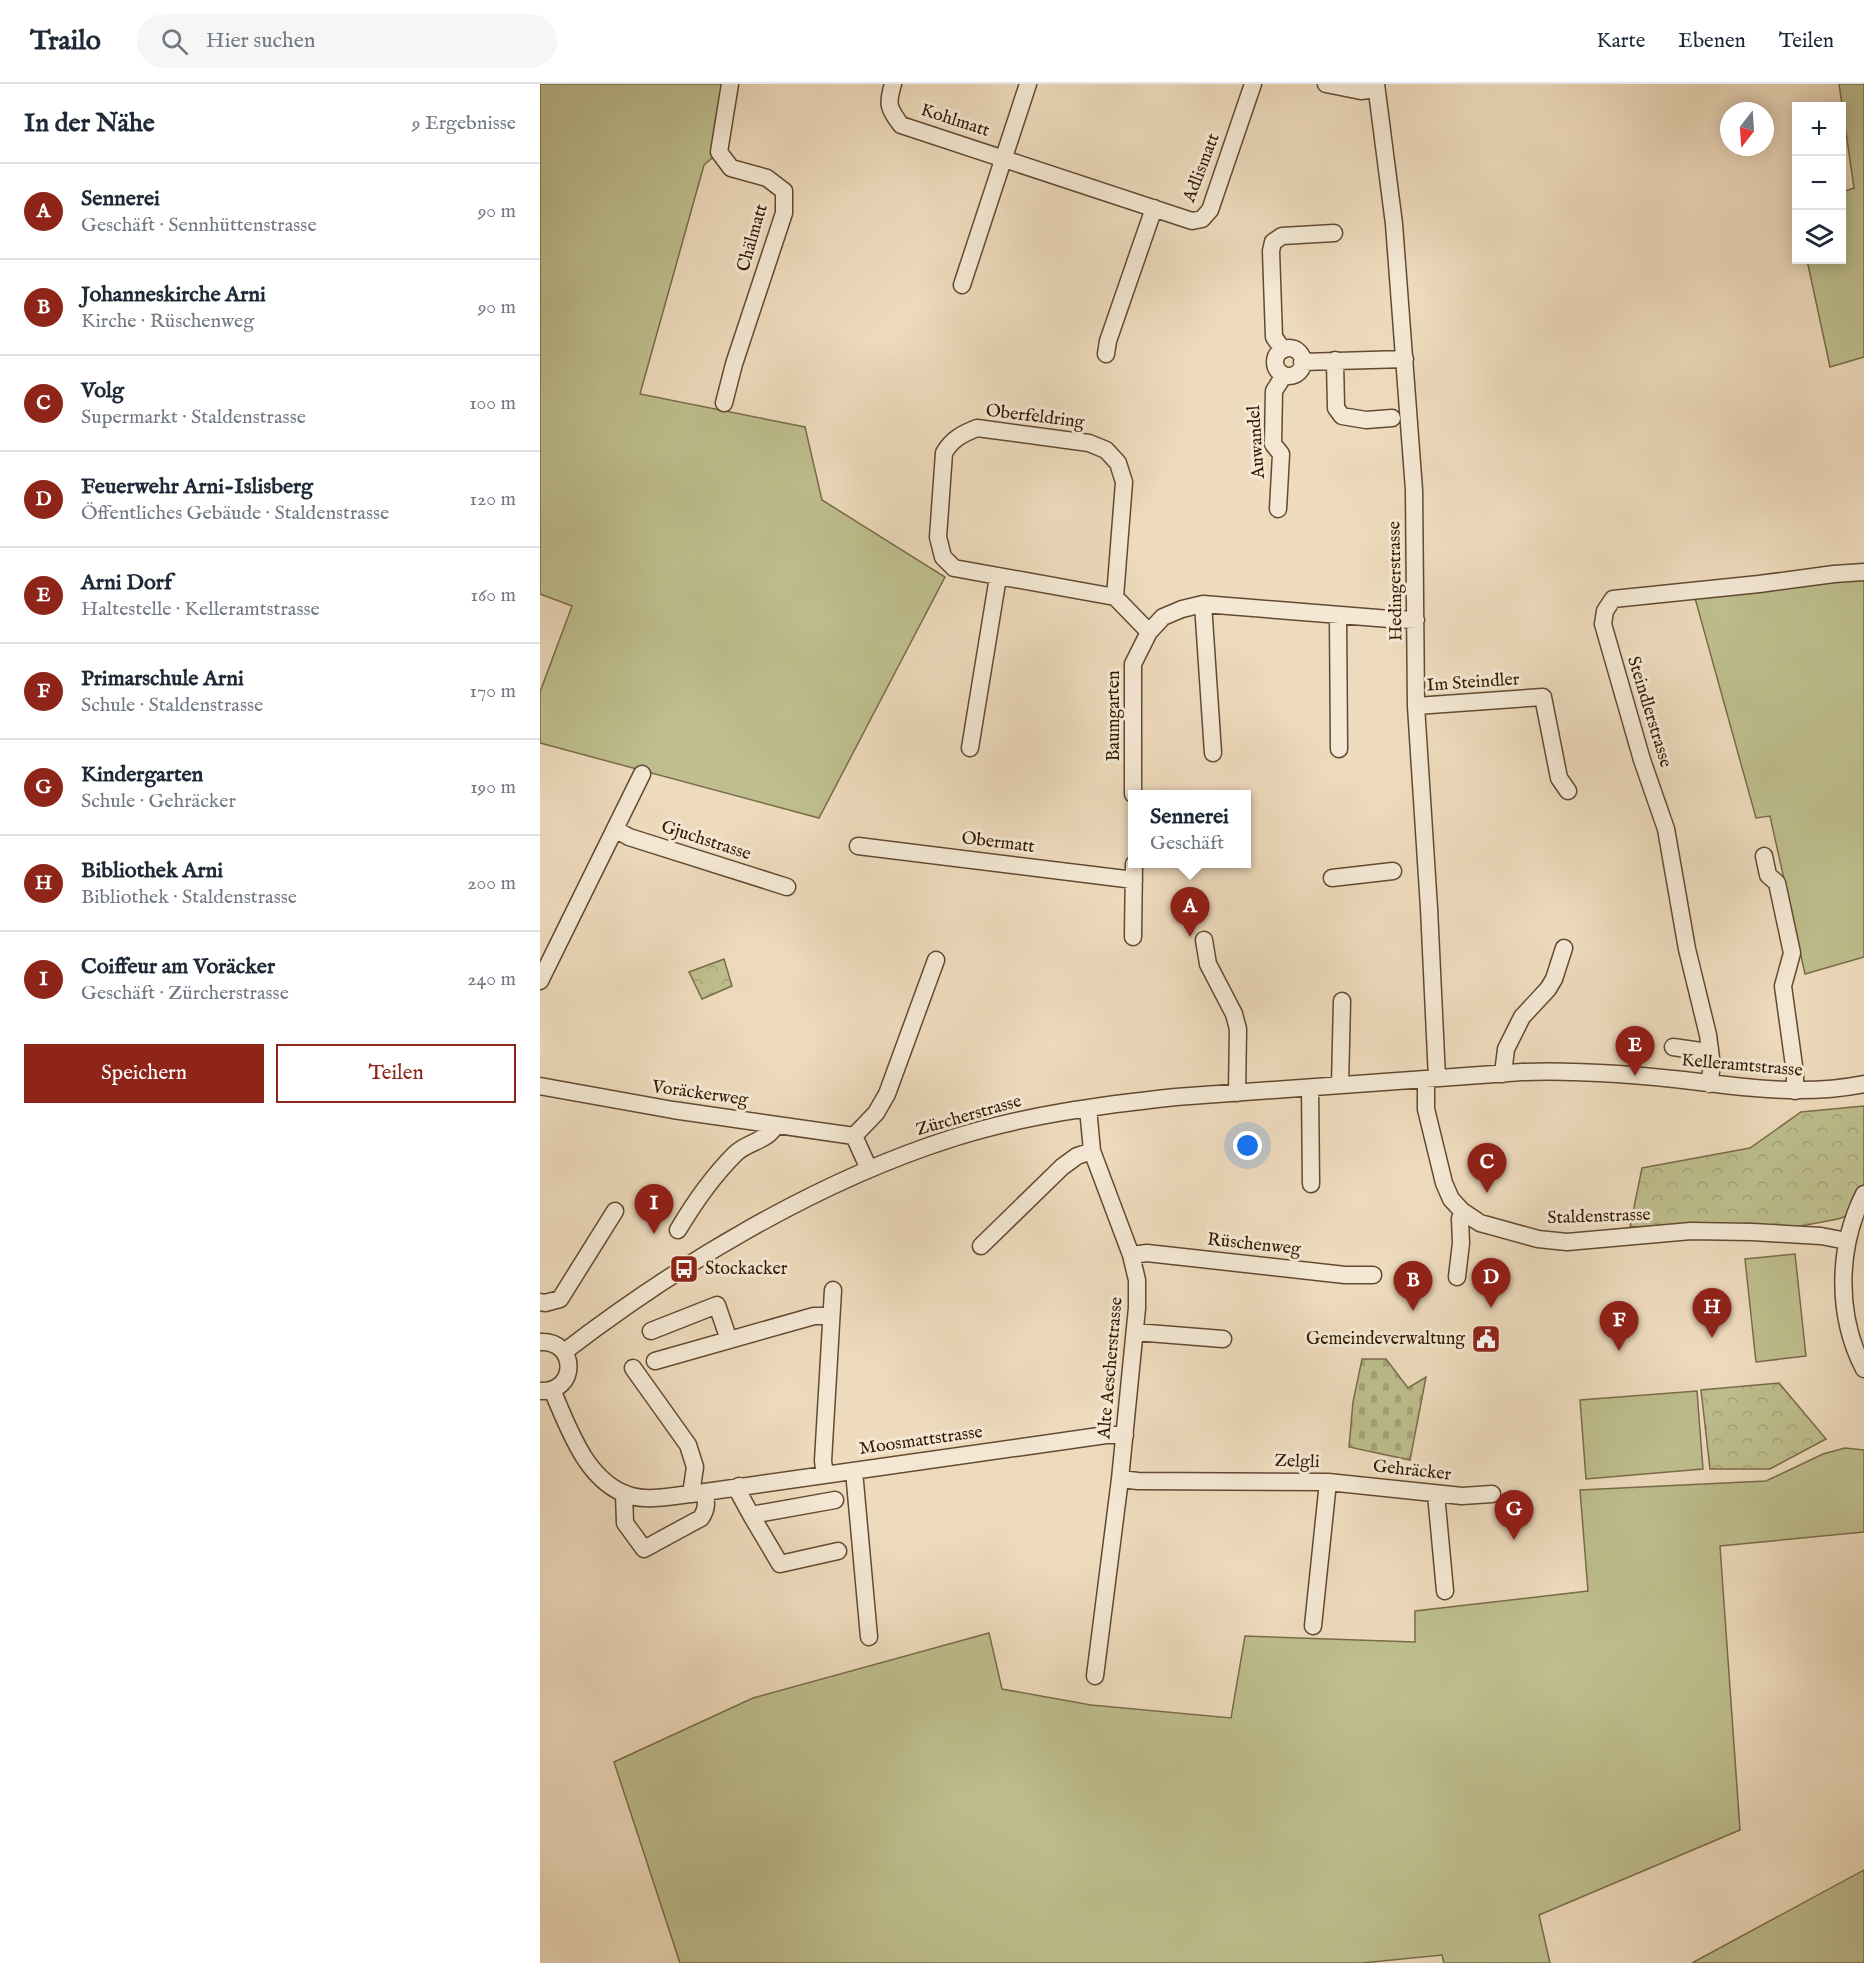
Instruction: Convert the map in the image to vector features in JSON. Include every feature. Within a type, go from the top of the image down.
[{"type":"street","name":"Chälmatt","points":[[724,403],[734,364],[784,213],[784,191],[766,178],[731,168],[719,152],[730,84]]},
{"type":"street","name":"Kohlmatt","points":[[893,84],[888,100],[891,112],[901,124],[1005,158]]},
{"type":"street","points":[[962,285],[1028,84]]},
{"type":"street","name":"Adlismatt","points":[[1005,158],[1192,221],[1202,219],[1210,210],[1253,84]]},
{"type":"street","points":[[1326,84],[1361,91],[1376,86]]},
{"type":"street","name":"Hedingerstrasse","points":[[1376,86],[1394,224],[1414,490],[1416,706],[1429,908],[1431,1079]]},
{"type":"street","name":"Adlismatt","points":[[1106,354],[1108,340],[1154,208]]},
{"type":"street","points":[[1283,350],[1274,337],[1271,251],[1273,242],[1282,236],[1334,233]]},
{"type":"street","points":[[1283,350],[1296,350],[1302,362]]},
{"type":"street","points":[[1283,350],[1275,360],[1277,369],[1284,375],[1297,373],[1302,362]]},
{"type":"street","points":[[1302,362],[1405,358]]},
{"type":"street","points":[[1335,360],[1336,408],[1342,416],[1366,420],[1392,418]]},
{"type":"street","name":"Auwandel","points":[[1278,509],[1281,454],[1273,444],[1274,391],[1284,375]]},
{"type":"street","name":"Oberfeldring","points":[[977,428],[1089,443],[1106,450],[1118,463],[1124,482],[1115,597],[954,568],[943,557],[938,537],[944,453],[950,443],[962,434],[977,428]]},
{"type":"street","name":"Steindlerstrasse","points":[[1709,1084],[1712,1066],[1710,1049],[1687,949],[1666,829],[1642,760],[1603,624],[1605,611],[1613,599],[1864,572]]},
{"type":"street","points":[[970,748],[998,577]]},
{"type":"street","points":[[1115,597],[1149,632]]},
{"type":"street","points":[[1203,604],[1213,753]]},
{"type":"street","name":"Baumgarten","points":[[1133,790],[1133,664],[1149,632],[1164,617],[1182,609],[1203,604],[1416,620]]},
{"type":"street","points":[[1338,615],[1339,749]]},
{"type":"street","name":"Im Steindler","points":[[1416,706],[1543,697],[1559,778],[1568,791]]},
{"type":"street","points":[[540,981],[642,774]]},
{"type":"street","name":"Gjuchstrasse","points":[[615,829],[629,837],[787,887]]},
{"type":"street","name":"Obermatt","points":[[858,846],[1134,872]]},
{"type":"street","points":[[1764,856],[1768,875],[1777,883],[1792,954],[1783,986],[1795,1073],[1795,1092]]},
{"type":"street","points":[[1332,878],[1393,871]]},
{"type":"street","points":[[1133,937],[1134,872]]},
{"type":"street","points":[[1204,940],[1208,964],[1234,1014],[1238,1029],[1237,1093]]},
{"type":"street","points":[[1503,1074],[1506,1049],[1522,1017],[1548,989],[1554,979],[1564,948]]},
{"type":"street","points":[[869,1169],[854,1136],[876,1113],[887,1094],[936,960]]},
{"type":"street","points":[[1340,1085],[1342,1000]]},
{"type":"street","points":[[1673,1047],[1701,1051],[1710,1049]]},
{"type":"street","name":"Kelleramtstrasse","points":[[1431,1079],[1563,1071],[1795,1092],[1864,1084]]},
{"type":"street","name":"Zürcherstrasse","points":[[564,1352],[627,1306],[713,1251],[822,1191],[869,1169],[954,1137],[1012,1122],[1088,1108],[1176,1097],[1431,1079]]},
{"type":"street","name":"Staldenstrasse","points":[[1431,1079],[1426,1109],[1444,1183],[1451,1199],[1462,1211],[1471,1219],[1490,1227],[1556,1241],[1692,1231],[1854,1236]]},
{"type":"street","name":"Voräckerweg","points":[[540,1086],[673,1110],[854,1136]]},
{"type":"street","points":[[1310,1088],[1312,1107],[1311,1184]]},
{"type":"street","name":"Alte Aescherstrasse","points":[[1088,1108],[1092,1151],[1131,1255],[1137,1280],[1135,1332],[1125,1435],[1095,1676]]},
{"type":"street","points":[[678,1230],[695,1200],[736,1153],[771,1134],[776,1125]]},
{"type":"street","points":[[981,1246],[1062,1167],[1077,1156],[1092,1151]]},
{"type":"street","points":[[1864,1194],[1844,1291],[1847,1327],[1864,1369]]},
{"type":"street","points":[[540,1302],[560,1299],[615,1211]]},
{"type":"street","points":[[1457,1278],[1462,1211]]},
{"type":"street","name":"Rüschenweg","points":[[1131,1255],[1147,1253],[1345,1275],[1373,1275]]},
{"type":"street","points":[[825,1475],[823,1461],[833,1290]]},
{"type":"street","points":[[651,1331],[717,1305],[729,1340]]},
{"type":"street","points":[[655,1361],[814,1316],[831,1316]]},
{"type":"street","points":[[1135,1332],[1222,1339]]},
{"type":"street","points":[[540,1342],[554,1343],[564,1352],[569,1364],[567,1377],[558,1387],[546,1391],[584,1458],[605,1481],[624,1492],[625,1523],[644,1549],[702,1518],[707,1502],[698,1493],[695,1467],[688,1445],[633,1368]]},
{"type":"street","name":"Moosmattstrasse","points":[[624,1492],[631,1496],[654,1497],[698,1493],[1106,1434],[1125,1435]]},
{"type":"street","points":[[854,1471],[869,1637]]},
{"type":"street","name":"Zelgli","points":[[1120,1479],[1328,1482],[1313,1626]]},
{"type":"street","name":"Gehräcker","points":[[1328,1482],[1462,1496],[1492,1494]]},
{"type":"street","points":[[730,1487],[739,1493],[780,1564],[837,1551]]},
{"type":"street","points":[[1436,1494],[1444,1591]]},
{"type":"street","points":[[751,1515],[835,1500]]},
{"type":"green space","points":[[540,84],[730,84],[719,152],[704,165],[640,394],[805,427],[822,500],[945,577],[819,818],[540,743],[540,692],[572,606],[540,594]]},
{"type":"green space","points":[[1839,84],[1864,84],[1864,357],[1830,367],[1808,264],[1846,264],[1846,191],[1854,188],[1846,133],[1846,102],[1842,102]]},
{"type":"green space","points":[[1864,572],[1864,957],[1805,974],[1770,816],[1756,818],[1693,591]]},
{"type":"green space","points":[[724,959],[732,986],[702,999],[689,972]]},
{"type":"green space","points":[[1864,1106],[1864,1210],[1838,1219],[1796,1227],[1630,1227],[1642,1168],[1750,1148],[1801,1112]]},
{"type":"green space","points":[[1795,1254],[1806,1356],[1756,1362],[1745,1259]]},
{"type":"green space","points":[[1362,1359],[1386,1359],[1408,1388],[1426,1377],[1410,1460],[1349,1447],[1353,1402]]},
{"type":"green space","points":[[1779,1383],[1826,1439],[1770,1469],[1710,1469],[1701,1390]]},
{"type":"green space","points":[[1697,1391],[1703,1469],[1586,1479],[1580,1400]]},
{"type":"green space","points":[[1845,1448],[1864,1450],[1864,1532],[1720,1546],[1740,1830],[1539,1915],[1550,1963],[1444,1963],[1442,1955],[1362,1963],[680,1963],[614,1762],[753,1698],[989,1633],[1002,1689],[1091,1705],[1231,1718],[1245,1636],[1415,1642],[1415,1611],[1588,1591],[1580,1490],[1766,1481],[1823,1454]]},
{"type":"green space","points":[[1864,1870],[1864,1963],[1692,1963]]},
{"type":"place","name":"Sennerei","points":[[1190,937]]},
{"type":"place","name":"Arni Dorf","points":[[1635,1076]]},
{"type":"place","name":"Volg","points":[[1487,1193]]},
{"type":"place","name":"Coiffeur am Voräcker","points":[[654,1234]]},
{"type":"place","name":"Stockacker","points":[[684,1269]]},
{"type":"place","name":"Feuerwehr Arni-Islisberg","points":[[1491,1308]]},
{"type":"place","name":"Johanneskirche Arni","points":[[1413,1311]]},
{"type":"place","name":"Bibliothek Arni","points":[[1712,1338]]},
{"type":"place","name":"Gemeindeverwaltung","points":[[1486,1339]]},
{"type":"place","name":"Primarschule Arni","points":[[1619,1351]]},
{"type":"place","name":"Kindergarten","points":[[1514,1540]]}]
